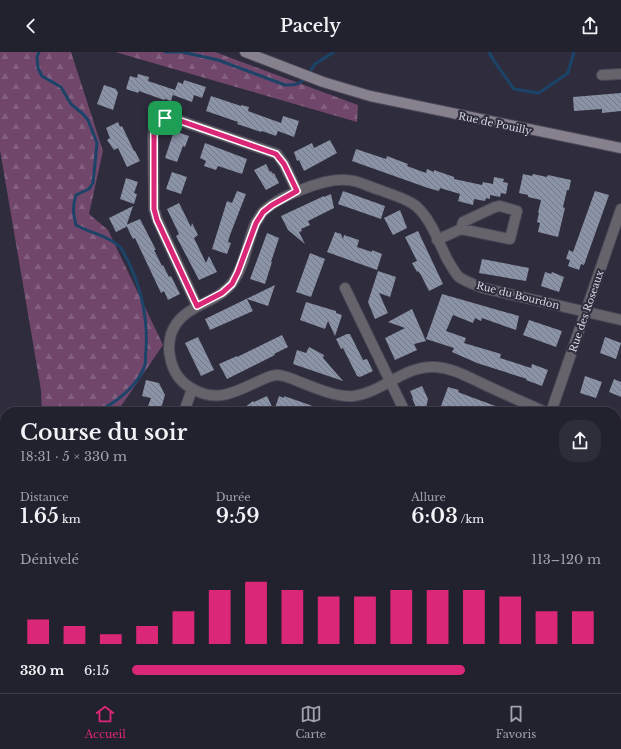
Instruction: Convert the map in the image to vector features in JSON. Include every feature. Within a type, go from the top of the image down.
[{"type":"main road","name":"Rue de Pouilly","points":[[245,52],[323,82],[370,96],[621,148]]},
{"type":"street","points":[[602,75],[621,74]]},
{"type":"street","points":[[197,306],[157,220],[154,209],[153,137],[158,121],[165,118],[175,119],[276,154],[284,164],[297,191]]},
{"type":"street","name":"Rue du Bourdon","points":[[534,407],[444,367],[424,367],[416,369],[364,394],[347,397],[280,375],[270,376],[231,393],[220,396],[208,395],[192,389],[182,381],[176,373],[170,360],[168,346],[179,319],[190,310],[222,293],[232,284],[256,223],[263,212],[272,205],[297,191],[328,181],[352,180],[410,202],[427,218],[452,268],[459,277],[464,280],[483,288],[621,320]]},
{"type":"street","points":[[438,240],[461,229],[510,239],[517,211],[500,206],[495,207],[463,222],[461,229]]},
{"type":"street","name":"Rue des Roseaux","points":[[553,407],[621,209]]},
{"type":"street","points":[[345,288],[403,407]]},
{"type":"street","points":[[186,407],[192,389]]},
{"type":"green space","points":[[0,52],[71,52],[103,151],[89,214],[108,230],[163,345],[120,407],[42,407],[41,390],[0,150]]},
{"type":"green space","points":[[115,52],[215,52],[358,105],[357,122]]},
{"type":"building","points":[[138,74],[149,77],[148,81],[175,90],[178,82],[183,84],[184,80],[206,87],[202,98],[194,95],[192,102],[173,95],[174,91],[171,101],[164,100],[139,91],[138,93],[126,89],[130,76],[137,78]]},
{"type":"building","points":[[104,85],[116,89],[118,93],[113,110],[97,104]]},
{"type":"building","points":[[621,93],[621,111],[602,113],[602,109],[574,111],[573,97]]},
{"type":"building","points":[[211,96],[241,106],[249,107],[248,111],[281,123],[283,116],[299,121],[294,137],[278,131],[276,136],[262,131],[261,132],[206,111]]},
{"type":"building","points":[[118,122],[120,127],[122,126],[140,161],[127,167],[118,148],[114,150],[107,140],[110,138],[106,128]]},
{"type":"building","points":[[174,131],[189,136],[185,147],[183,146],[177,162],[165,158]]},
{"type":"building","points":[[330,140],[337,153],[304,171],[299,160],[297,161],[294,152],[312,143],[314,148]]},
{"type":"building","points":[[205,143],[247,159],[242,174],[218,166],[216,170],[204,166],[206,161],[200,158]]},
{"type":"building","points":[[356,149],[386,159],[387,156],[426,173],[427,169],[434,172],[434,170],[454,177],[454,179],[482,185],[483,182],[493,184],[494,177],[504,179],[503,182],[508,183],[506,194],[501,193],[500,197],[490,195],[490,199],[486,198],[485,201],[474,199],[473,205],[458,201],[460,194],[440,188],[439,191],[428,188],[352,161]]},
{"type":"building","points":[[266,164],[270,172],[271,171],[273,174],[274,173],[279,183],[266,190],[254,170]]},
{"type":"building","points":[[172,172],[187,177],[181,194],[166,189]]},
{"type":"building","points":[[523,174],[532,176],[533,174],[547,177],[548,175],[571,180],[563,207],[565,208],[558,237],[538,232],[540,223],[537,222],[541,200],[519,193]]},
{"type":"building","points":[[126,178],[138,182],[134,193],[137,194],[134,204],[120,199]]},
{"type":"building","points":[[237,191],[246,194],[230,235],[228,242],[231,243],[227,254],[212,249],[227,201],[232,203]]},
{"type":"building","points":[[343,191],[385,206],[381,219],[338,204]]},
{"type":"building","points":[[595,191],[609,195],[584,265],[581,264],[579,270],[568,266],[570,260],[566,259],[569,250],[573,252]]},
{"type":"building","points":[[331,194],[334,208],[308,221],[310,225],[301,229],[302,231],[299,232],[305,244],[288,230],[281,216]]},
{"type":"building","points":[[179,203],[191,227],[192,223],[198,235],[194,238],[206,263],[209,256],[217,272],[199,280],[176,236],[179,234],[167,209]]},
{"type":"building","points":[[133,206],[126,227],[116,232],[109,218]]},
{"type":"building","points":[[400,210],[407,228],[393,235],[384,218]]},
{"type":"building","points":[[140,219],[156,250],[154,250],[162,266],[163,265],[169,277],[171,276],[180,294],[168,300],[164,291],[161,293],[135,238],[133,239],[126,225]]},
{"type":"building","points":[[418,231],[443,284],[429,291],[421,275],[418,271],[417,272],[412,263],[417,261],[405,237]]},
{"type":"building","points":[[335,232],[341,234],[343,239],[344,235],[359,240],[357,247],[382,254],[377,270],[327,252]]},
{"type":"building","points":[[267,233],[279,238],[265,284],[250,279]]},
{"type":"building","points":[[310,253],[325,259],[311,297],[296,292]]},
{"type":"building","points":[[482,259],[529,268],[526,281],[479,273]]},
{"type":"building","points":[[378,271],[396,277],[390,297],[379,293],[388,313],[375,319],[368,302]]},
{"type":"building","points":[[545,272],[551,274],[552,272],[564,277],[559,292],[541,286]]},
{"type":"building","points":[[275,285],[268,306],[247,299],[253,311],[210,330],[205,319]]},
{"type":"building","points":[[442,294],[519,316],[516,330],[482,318],[481,321],[475,318],[473,323],[453,315],[446,331],[466,338],[464,343],[501,354],[500,358],[531,368],[532,364],[548,370],[542,386],[526,380],[527,379],[477,363],[452,352],[454,348],[426,339]]},
{"type":"building","points":[[306,302],[336,311],[336,313],[342,315],[335,336],[328,321],[325,329],[300,320]]},
{"type":"building","points":[[412,309],[426,341],[414,344],[417,350],[395,360],[385,338],[405,328],[388,322]]},
{"type":"building","points":[[529,320],[562,331],[556,347],[523,335]]},
{"type":"building","points":[[350,334],[363,360],[367,359],[373,371],[360,377],[357,376],[343,348],[341,349],[336,339]]},
{"type":"building","points":[[282,335],[288,347],[227,379],[219,364]]},
{"type":"building","points":[[198,337],[214,370],[201,376],[185,343]]},
{"type":"building","points":[[605,337],[621,343],[616,359],[600,353]]},
{"type":"building","points":[[309,347],[324,355],[323,358],[343,381],[293,364],[297,350],[306,353]]},
{"type":"building","points":[[585,376],[602,382],[596,398],[580,393]]},
{"type":"building","points":[[614,379],[621,382],[621,397],[609,392]]},
{"type":"building","points":[[146,380],[159,383],[165,395],[161,407],[148,407],[151,398],[142,396]]},
{"type":"building","points":[[422,386],[428,399],[426,407],[416,407],[410,391]]},
{"type":"building","points":[[448,387],[459,390],[458,392],[498,407],[444,407],[441,406]]},
{"type":"building","points":[[267,396],[272,407],[245,407],[253,401],[254,402]]},
{"type":"building","points":[[279,396],[284,398],[284,396],[316,407],[275,407]]},
{"type":"waterway","points":[[39,52],[37,57],[38,68],[42,76],[61,87],[71,104],[88,120],[97,143],[93,183],[89,189],[76,195],[73,210],[76,225],[109,239],[122,249],[140,292],[145,315],[145,365],[132,387],[106,407]]},
{"type":"waterway","points":[[165,52],[182,52],[218,60],[285,85],[294,85],[305,78]]},
{"type":"waterway","points":[[309,73],[315,64],[334,52]]},
{"type":"waterway","points":[[489,52],[514,89],[539,93],[568,73],[574,52]]},
{"type":"route","points":[[165,118],[175,119],[276,154],[284,164],[297,191],[272,205],[263,212],[256,223],[232,284],[222,293],[197,306],[157,220],[154,209],[153,137],[158,121],[165,118]]}]
